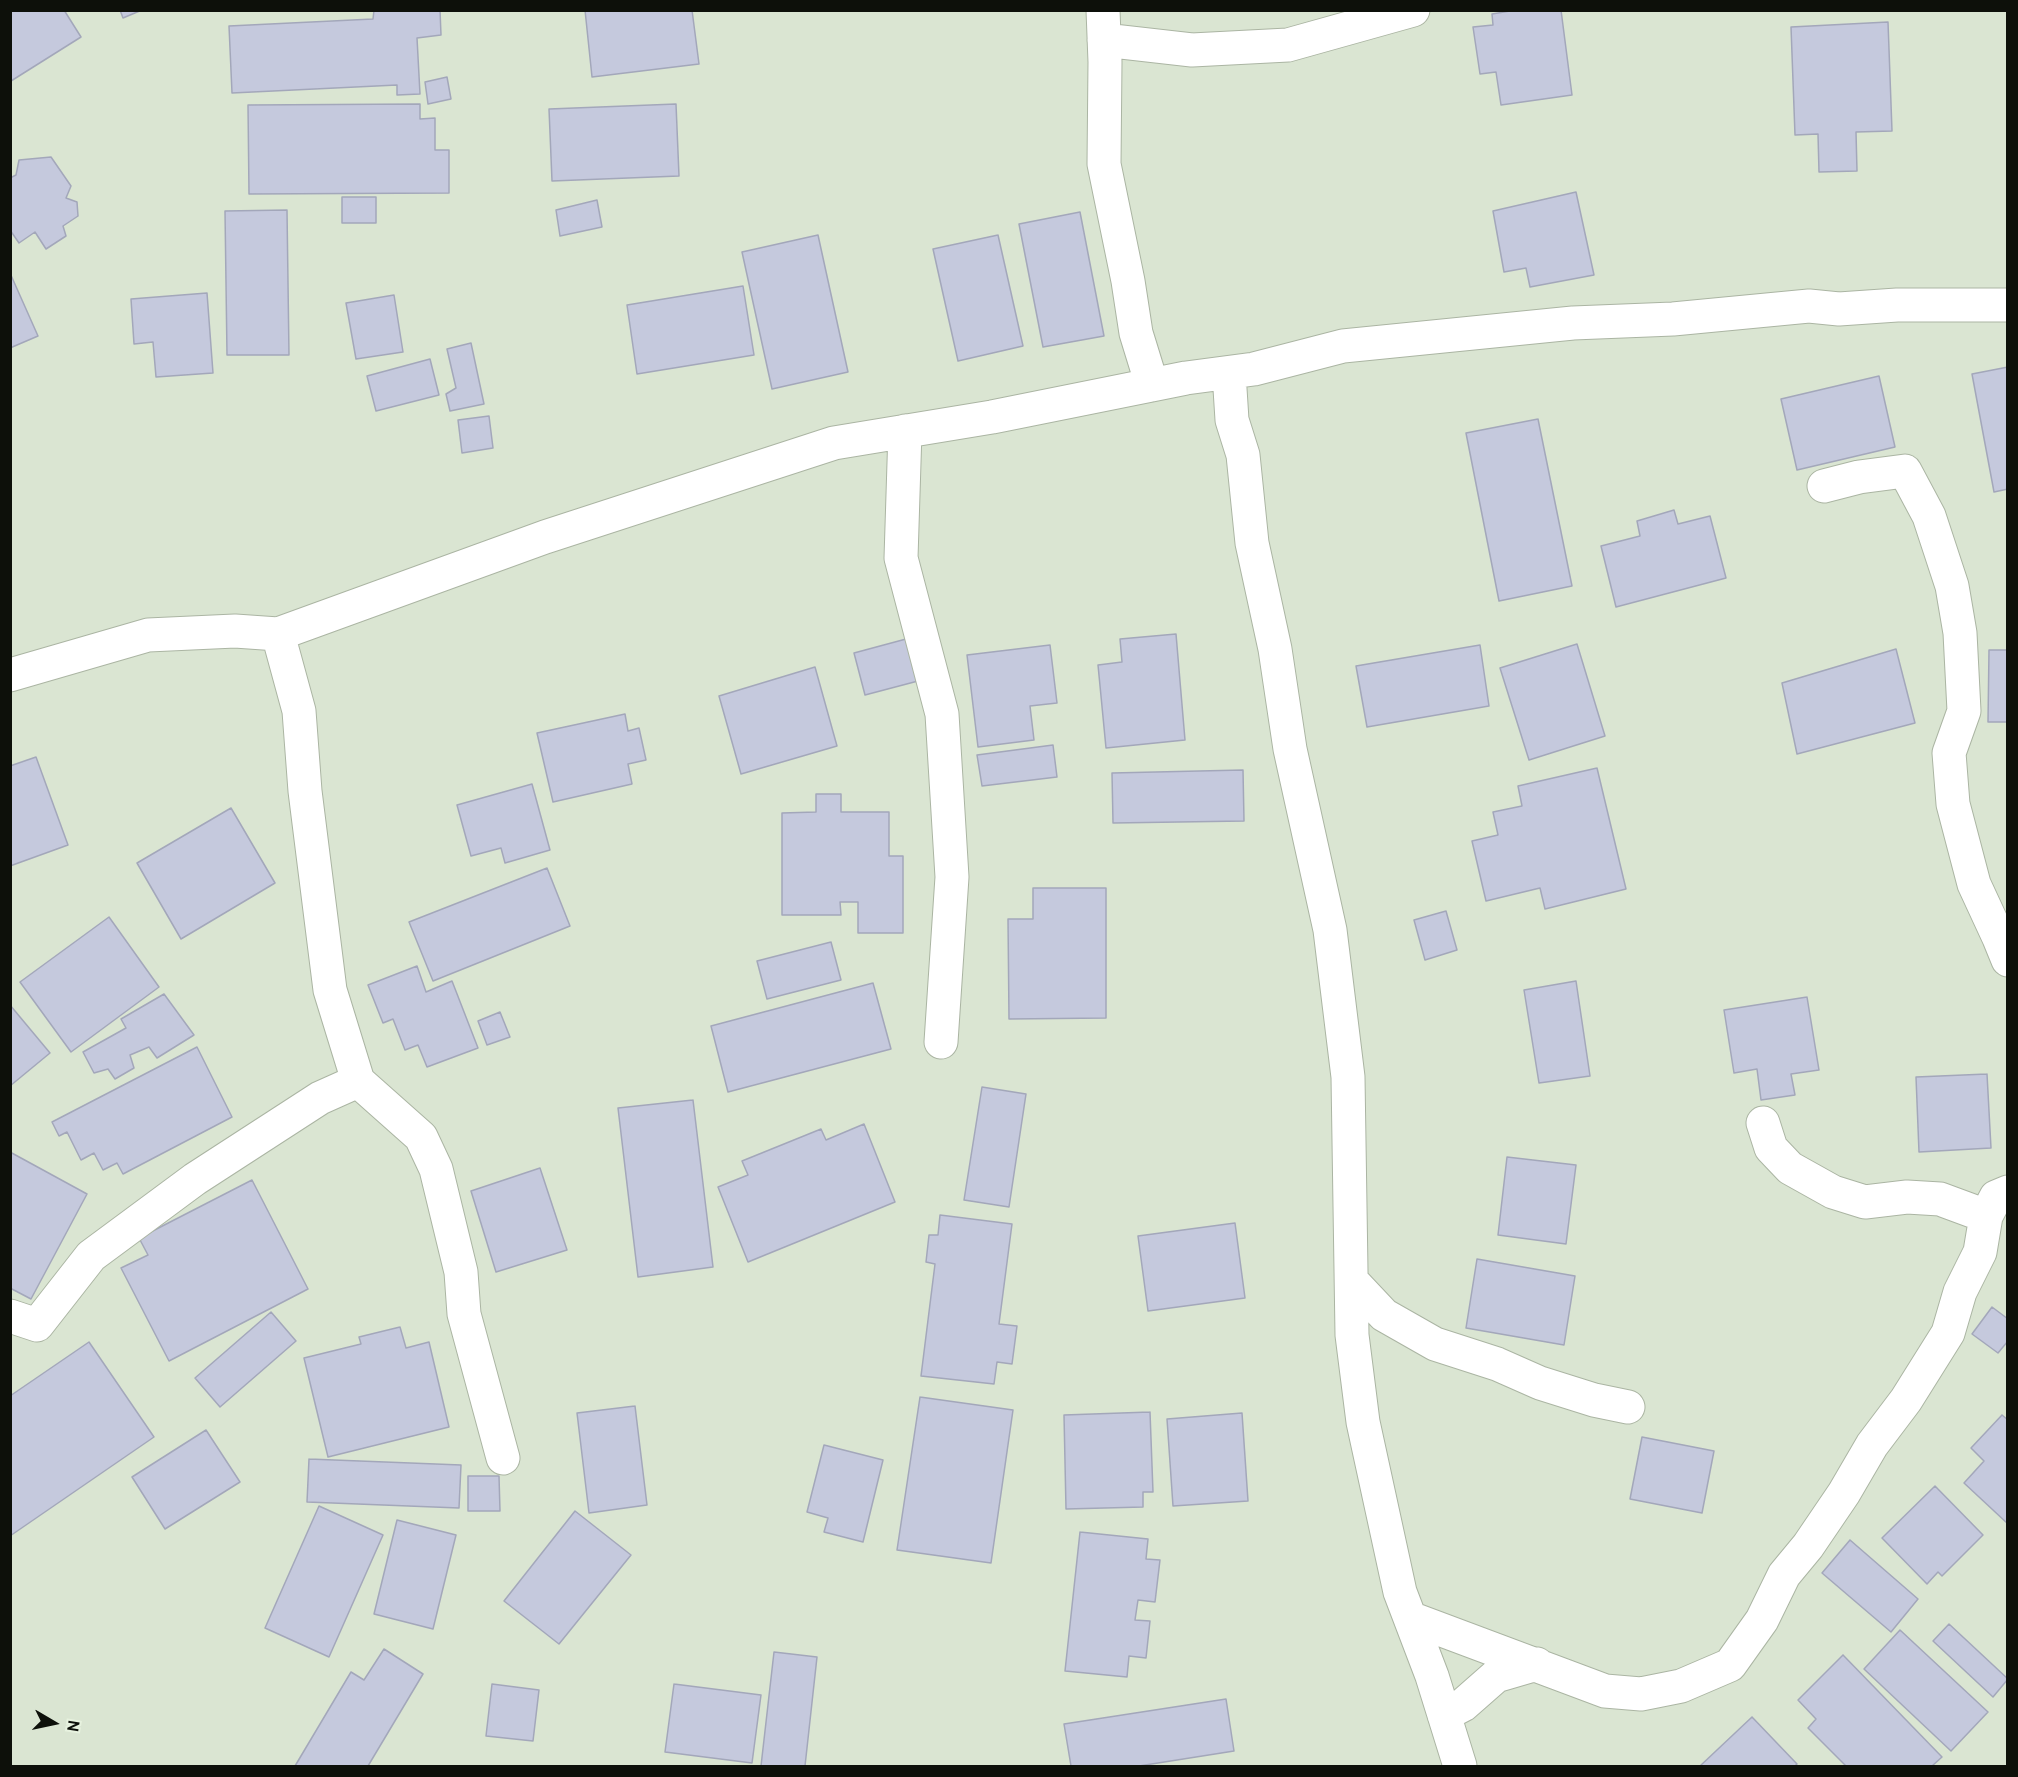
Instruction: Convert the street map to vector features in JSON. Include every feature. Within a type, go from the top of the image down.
[{"type":"street","points":[[1152,385],[1136,333],[1126,270],[1104,164],[1104,25],[1192,50],[1288,45],[1413,10]]},
{"type":"street","points":[[10,675],[148,635],[235,631],[278,634],[545,537],[834,443],[992,417],[1152,385],[1254,369],[1343,346],[1573,323],[1673,319],[1809,306],[1839,309],[1897,305],[2007,305]]},
{"type":"street","points":[[1228,372],[1233,420],[1242,456],[1252,543],[1275,649],[1290,749],[1330,930],[1348,1077],[1352,1335],[1363,1422],[1400,1592],[1444,1714],[1460,1767]]},
{"type":"street","points":[[905,431],[901,558],[942,714],[952,877],[941,1042]]},
{"type":"street","points":[[1824,486],[1859,477],[1905,471],[1929,516],[1952,586],[1960,633],[1964,711],[1949,753],[1953,804],[1974,884],[2000,938],[2007,960]]},
{"type":"street","points":[[278,634],[299,711],[304,791],[330,990],[358,1081],[421,1137],[436,1169],[461,1272],[464,1314],[503,1458]]},
{"type":"street","points":[[10,1316],[37,1325],[91,1256],[195,1179],[320,1098],[358,1081]]},
{"type":"street","points":[[1410,1618],[1605,1691],[1641,1694],[1681,1686],[1730,1665],[1762,1620],[1784,1575],[1814,1538],[1872,1445],[1906,1400],[1948,1333],[1960,1292],[1980,1252],[1999,1194],[1940,1199],[1907,1197],[1865,1202],[1833,1192],[1814,1179],[1790,1168],[1771,1148],[1763,1123]]},
{"type":"street","points":[[1352,1281],[1384,1315],[1434,1344],[1497,1364],[1540,1383],[1594,1400],[1628,1407]]},
{"type":"street","points":[[1444,1714],[1463,1705],[1496,1676],[1537,1664]]},
{"type":"building","points":[[10,10],[64,10],[81,37],[11,81]]},
{"type":"building","points":[[120,10],[142,10],[123,18]]},
{"type":"building","points":[[374,10],[440,10],[441,35],[417,38],[420,94],[397,95],[397,85],[232,93],[229,26],[373,19]]},
{"type":"building","points":[[585,10],[692,10],[699,64],[592,77]]},
{"type":"building","points":[[1516,10],[1561,10],[1572,95],[1501,105],[1496,72],[1480,74],[1473,27],[1493,25],[1492,14]]},
{"type":"building","points":[[1888,22],[1892,131],[1856,132],[1857,171],[1819,172],[1818,134],[1795,135],[1791,27]]},
{"type":"building","points":[[447,77],[451,99],[428,104],[425,82]]},
{"type":"building","points":[[420,104],[420,119],[435,118],[435,150],[449,150],[449,193],[249,194],[248,105]]},
{"type":"building","points":[[676,104],[679,176],[552,181],[549,109]]},
{"type":"building","points":[[51,157],[71,186],[66,198],[77,202],[78,216],[63,226],[66,236],[46,249],[35,232],[19,243],[10,230],[10,178],[16,175],[19,160]]},
{"type":"building","points":[[1576,192],[1594,275],[1530,287],[1526,268],[1504,272],[1493,211]]},
{"type":"building","points":[[342,197],[376,197],[376,223],[342,223]]},
{"type":"building","points":[[597,200],[602,227],[560,236],[556,210]]},
{"type":"building","points":[[287,210],[289,355],[227,355],[225,211]]},
{"type":"building","points":[[1080,212],[1104,336],[1043,347],[1019,224]]},
{"type":"building","points":[[818,235],[848,372],[772,389],[742,252]]},
{"type":"building","points":[[998,235],[1023,346],[958,361],[933,249]]},
{"type":"building","points":[[10,273],[38,336],[10,348]]},
{"type":"building","points":[[743,286],[754,355],[637,374],[627,305]]},
{"type":"building","points":[[207,293],[213,373],[156,377],[153,342],[134,344],[131,299]]},
{"type":"building","points":[[394,295],[403,352],[356,359],[346,303]]},
{"type":"building","points":[[471,343],[484,404],[450,411],[446,394],[456,388],[447,349]]},
{"type":"building","points":[[430,359],[439,395],[376,411],[367,376]]},
{"type":"building","points":[[2008,367],[2008,489],[1994,492],[1972,374]]},
{"type":"building","points":[[1879,376],[1895,447],[1797,470],[1781,399]]},
{"type":"building","points":[[489,416],[493,448],[462,453],[458,420]]},
{"type":"building","points":[[1538,419],[1572,586],[1499,601],[1466,433]]},
{"type":"building","points":[[1674,510],[1678,524],[1710,516],[1726,578],[1616,607],[1601,546],[1640,536],[1637,521]]},
{"type":"building","points":[[1176,634],[1185,740],[1106,748],[1098,665],[1122,662],[1120,639]]},
{"type":"building","points":[[906,639],[918,681],[865,695],[854,653]]},
{"type":"building","points":[[1577,644],[1605,736],[1529,760],[1500,668]]},
{"type":"building","points":[[1050,645],[1057,703],[1030,706],[1034,740],[978,747],[967,655]]},
{"type":"building","points":[[1480,645],[1489,706],[1367,727],[1356,666]]},
{"type":"building","points":[[1896,649],[1915,723],[1797,754],[1782,683]]},
{"type":"building","points":[[1989,650],[2008,650],[2008,722],[1988,722]]},
{"type":"building","points":[[815,667],[837,746],[741,774],[719,696]]},
{"type":"building","points":[[625,714],[628,731],[639,728],[646,760],[628,764],[632,784],[553,802],[537,733]]},
{"type":"building","points":[[1053,745],[1057,777],[982,786],[977,755]]},
{"type":"building","points":[[36,757],[68,845],[10,866],[10,766]]},
{"type":"building","points":[[1597,768],[1626,889],[1545,909],[1540,888],[1486,901],[1472,841],[1498,835],[1493,812],[1522,806],[1518,786]]},
{"type":"building","points":[[1243,770],[1244,821],[1113,823],[1112,773]]},
{"type":"building","points":[[532,784],[550,850],[505,863],[501,848],[471,856],[457,805]]},
{"type":"building","points":[[816,794],[841,794],[841,812],[889,812],[889,856],[903,856],[903,933],[858,933],[858,902],[840,902],[841,915],[782,915],[782,813],[816,812]]},
{"type":"building","points":[[231,808],[275,883],[181,939],[137,863]]},
{"type":"building","points":[[547,868],[570,926],[433,981],[409,922]]},
{"type":"building","points":[[1033,888],[1106,888],[1106,1018],[1009,1019],[1008,919],[1033,919]]},
{"type":"building","points":[[1446,911],[1457,950],[1425,960],[1414,920]]},
{"type":"building","points":[[109,917],[159,987],[71,1052],[20,982]]},
{"type":"building","points":[[831,942],[841,980],[767,999],[757,961]]},
{"type":"building","points":[[417,966],[426,992],[452,981],[478,1048],[427,1067],[418,1045],[405,1050],[393,1019],[383,1023],[368,985]]},
{"type":"building","points":[[1576,981],[1590,1076],[1539,1083],[1524,990]]},
{"type":"building","points":[[873,983],[891,1049],[728,1092],[711,1026]]},
{"type":"building","points":[[164,994],[194,1035],[157,1058],[149,1047],[130,1055],[134,1068],[115,1079],[108,1069],[94,1073],[83,1052],[126,1028],[121,1019]]},
{"type":"building","points":[[1807,997],[1819,1070],[1791,1074],[1795,1095],[1761,1100],[1757,1069],[1734,1073],[1724,1010]]},
{"type":"building","points":[[10,1005],[50,1053],[10,1086]]},
{"type":"building","points":[[500,1012],[510,1037],[487,1045],[478,1021]]},
{"type":"building","points":[[197,1047],[232,1117],[123,1174],[117,1163],[103,1170],[94,1153],[81,1160],[67,1132],[59,1136],[52,1122]]},
{"type":"building","points":[[1987,1074],[1991,1148],[1919,1152],[1916,1077]]},
{"type":"building","points":[[982,1087],[1026,1094],[1009,1207],[964,1200]]},
{"type":"building","points":[[693,1100],[713,1267],[638,1277],[618,1108]]},
{"type":"building","points":[[864,1124],[895,1202],[748,1262],[718,1187],[748,1175],[742,1161],[821,1129],[826,1140]]},
{"type":"building","points":[[10,1152],[87,1194],[31,1299],[10,1288]]},
{"type":"building","points":[[1507,1157],[1576,1165],[1566,1244],[1498,1235]]},
{"type":"building","points":[[540,1168],[567,1250],[496,1272],[471,1191]]},
{"type":"building","points":[[252,1180],[308,1289],[169,1361],[121,1268],[148,1255],[139,1238]]},
{"type":"building","points":[[940,1215],[1012,1224],[999,1324],[1017,1326],[1012,1364],[997,1362],[994,1384],[921,1376],[935,1264],[926,1262],[929,1235],[938,1235]]},
{"type":"building","points":[[1235,1223],[1245,1298],[1148,1311],[1138,1236]]},
{"type":"building","points":[[1477,1259],[1575,1276],[1564,1345],[1466,1328]]},
{"type":"building","points":[[1992,1307],[2008,1319],[2008,1341],[1998,1353],[1972,1334]]},
{"type":"building","points":[[271,1312],[296,1341],[220,1407],[195,1378]]},
{"type":"building","points":[[400,1327],[406,1348],[429,1342],[449,1427],[328,1457],[304,1358],[361,1344],[359,1337]]},
{"type":"building","points":[[89,1342],[154,1437],[10,1536],[10,1396]]},
{"type":"building","points":[[920,1397],[1013,1410],[991,1563],[897,1550]]},
{"type":"building","points":[[635,1406],[647,1505],[589,1513],[577,1413]]},
{"type":"building","points":[[1150,1412],[1153,1492],[1143,1492],[1143,1507],[1066,1509],[1064,1415]]},
{"type":"building","points":[[1242,1413],[1248,1501],[1173,1506],[1167,1419]]},
{"type":"building","points":[[2002,1415],[2008,1420],[2008,1524],[1964,1483],[1984,1461],[1971,1448]]},
{"type":"building","points":[[206,1430],[240,1482],[165,1529],[132,1477]]},
{"type":"building","points":[[1642,1437],[1714,1451],[1702,1513],[1630,1499]]},
{"type":"building","points":[[824,1445],[883,1460],[863,1542],[824,1532],[828,1518],[807,1512]]},
{"type":"building","points":[[309,1459],[461,1465],[459,1508],[307,1502]]},
{"type":"building","points":[[468,1476],[499,1476],[500,1511],[468,1511]]},
{"type":"building","points":[[1935,1486],[1983,1535],[1942,1576],[1938,1572],[1927,1584],[1882,1538]]},
{"type":"building","points":[[319,1506],[383,1535],[329,1657],[265,1628]]},
{"type":"building","points":[[575,1511],[631,1555],[559,1644],[504,1601]]},
{"type":"building","points":[[397,1520],[456,1535],[433,1629],[374,1614]]},
{"type":"building","points":[[1080,1532],[1148,1539],[1146,1559],[1160,1560],[1155,1602],[1138,1600],[1135,1620],[1150,1621],[1146,1658],[1129,1656],[1127,1677],[1065,1671]]},
{"type":"building","points":[[1850,1540],[1918,1599],[1891,1632],[1822,1573]]},
{"type":"building","points":[[1949,1624],[2008,1679],[1993,1697],[1933,1641]]},
{"type":"building","points":[[1900,1630],[1988,1712],[1951,1751],[1864,1669]]},
{"type":"building","points":[[384,1649],[423,1674],[368,1766],[295,1766],[351,1672],[364,1680]]},
{"type":"building","points":[[774,1652],[817,1657],[805,1766],[761,1766]]},
{"type":"building","points":[[1843,1655],[1942,1757],[1932,1766],[1846,1766],[1808,1728],[1816,1719],[1798,1700]]},
{"type":"building","points":[[492,1684],[539,1690],[533,1741],[486,1736]]},
{"type":"building","points":[[674,1684],[761,1695],[752,1763],[665,1752]]},
{"type":"building","points":[[1226,1699],[1234,1751],[1139,1766],[1071,1766],[1064,1724]]},
{"type":"building","points":[[1752,1717],[1797,1764],[1795,1766],[1700,1766]]}]
